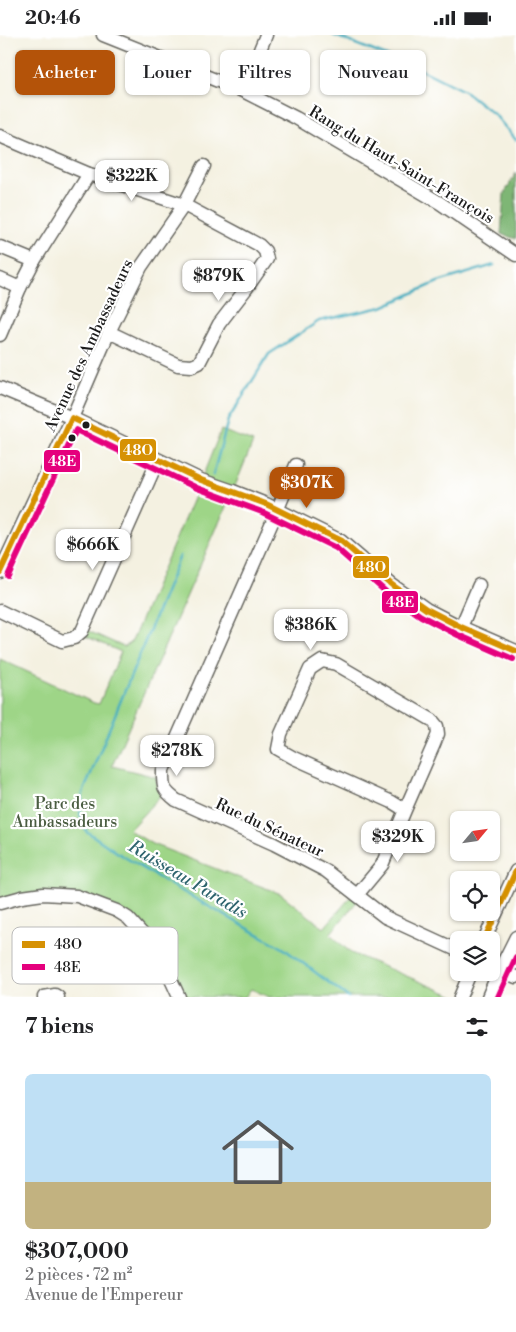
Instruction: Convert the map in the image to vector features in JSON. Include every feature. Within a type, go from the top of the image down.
[{"type":"street","name":"Rang du Haut-Saint-François","points":[[103,35],[220,82]]},
{"type":"street","points":[[260,50],[266,35]]},
{"type":"street","name":"Rang du Haut-Saint-François","points":[[251,95],[296,119],[440,203],[516,255]]},
{"type":"street","points":[[0,136],[89,173],[184,205],[259,245],[265,251],[267,259],[219,324],[199,363],[192,366],[178,365],[109,333]]},
{"type":"street","name":"Avenue des Ambassadeurs","points":[[0,572],[141,267],[184,205],[204,166]]},
{"type":"street","points":[[0,335],[34,261],[89,173]]},
{"type":"street","points":[[0,247],[34,261]]},
{"type":"street","points":[[0,279],[20,288]]},
{"type":"street","points":[[0,388],[72,418],[201,480],[266,504],[340,541],[392,585],[426,609],[461,627],[516,651]]},
{"type":"street","points":[[0,611],[62,641],[74,637],[82,631],[158,460]]},
{"type":"street","name":"Rue du Sénateur","points":[[296,465],[163,770],[163,786],[176,800],[274,844],[326,871],[385,917],[450,947]]},
{"type":"street","points":[[461,627],[479,585]]},
{"type":"street","points":[[356,895],[382,865],[438,734],[437,726],[432,720],[336,664],[322,661],[310,669],[281,734],[278,749],[294,758],[392,801],[405,810]]},
{"type":"street","points":[[488,931],[516,871]]},
{"type":"street","points":[[0,903],[44,894],[77,896],[117,911],[128,918],[136,927]]},
{"type":"street","points":[[500,961],[516,937]]},
{"type":"street","points":[[500,971],[516,977]]},
{"type":"street","points":[[460,997],[467,981]]},
{"type":"street","points":[[488,997],[492,981]]},
{"type":"street","points":[[173,984],[179,997]]},
{"type":"street","points":[[44,997],[55,995],[58,997]]},
{"type":"green space","points":[[516,173],[516,239],[501,234],[504,194]]},
{"type":"green space","name":"Parc des Ambassadeurs","points":[[221,430],[253,442],[112,766],[156,777],[157,787],[161,795],[129,830],[152,844],[281,894],[324,928],[354,893],[360,898],[330,934],[351,953],[457,997],[269,997],[251,989],[245,997],[179,997],[171,984],[178,984],[178,927],[134,927],[128,918],[77,896],[0,903],[0,659],[99,704],[121,652],[83,635],[86,630],[124,647],[132,641]]},
{"type":"waterway","name":"Ruisseau Paradis","points":[[333,35],[422,70],[466,92],[495,115],[516,140]]},
{"type":"waterway","name":"Ruisseau Paradis","points":[[213,475],[228,420],[269,354],[319,321],[382,307],[438,282],[494,265]]},
{"type":"waterway","name":"Ruisseau Paradis","points":[[180,556],[83,793],[80,814],[86,831],[169,884],[283,948],[348,997]]},
{"type":"transit line","name":"48O","points":[[0,572],[72,418],[201,480],[266,504],[341,541],[392,585],[426,609],[461,627],[516,651]]},
{"type":"transit line","name":"48E","points":[[8,576],[76,430],[197,488],[262,512],[336,548],[386,592],[421,616],[458,635],[513,659]]},
{"type":"transit line","name":"48O","points":[[488,931],[516,871]]},
{"type":"transit line","name":"48E","points":[[498,997],[516,957]]}]
